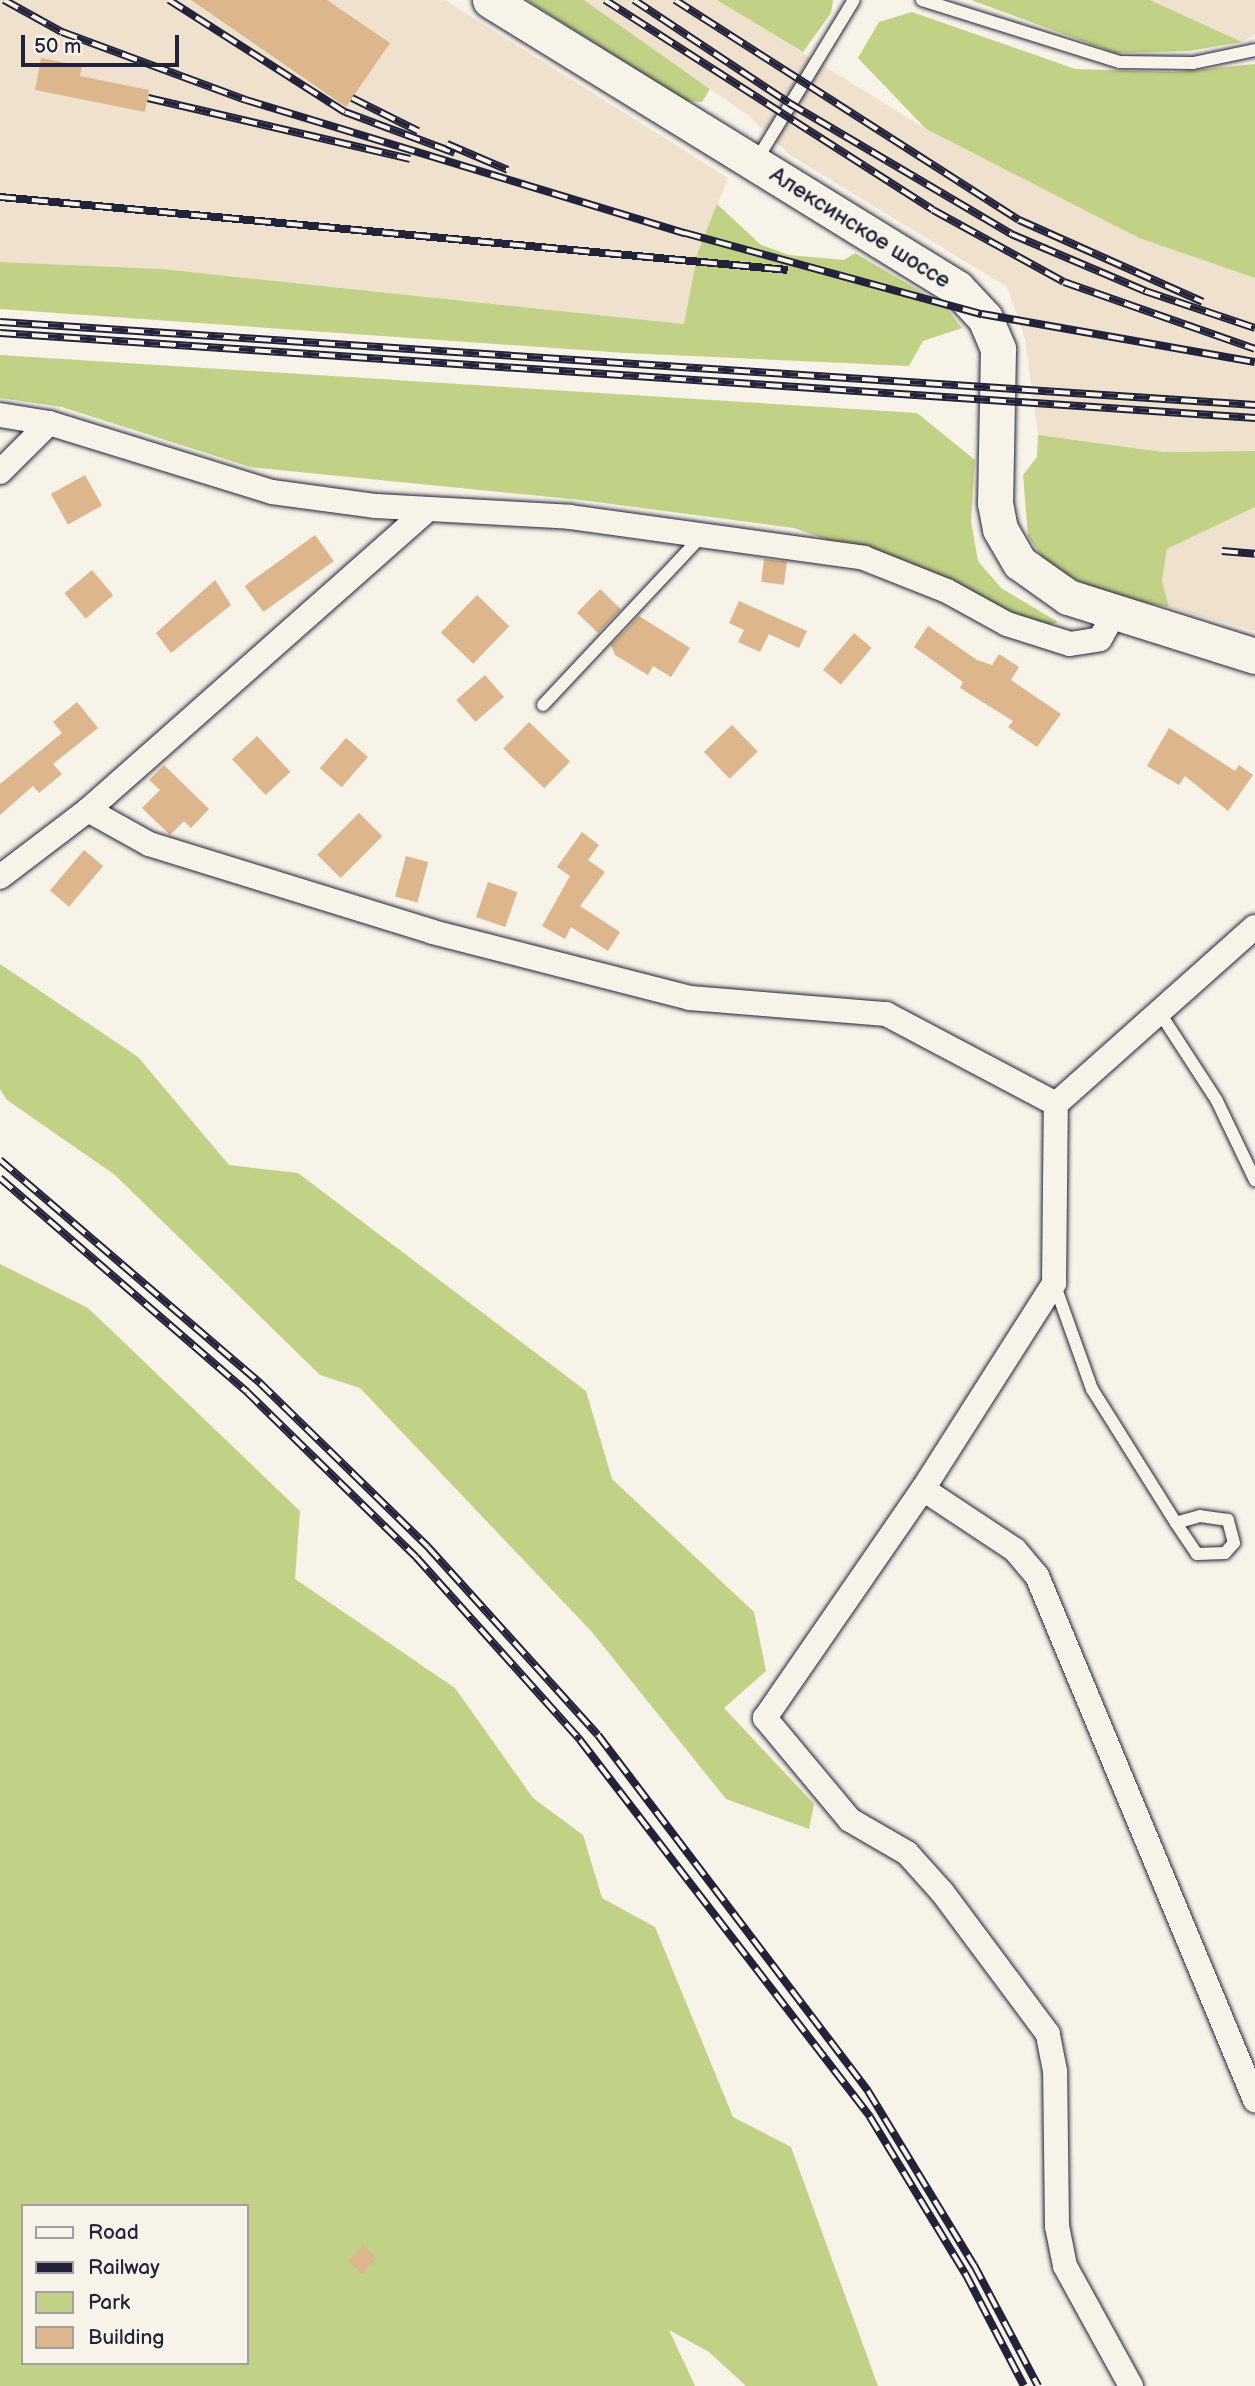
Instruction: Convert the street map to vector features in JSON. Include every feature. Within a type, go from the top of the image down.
[{"type":"main road","name":"Алексинское шоссе","points":[[490,0],[939,275],[975,305],[990,327],[1000,359],[993,481],[1000,529],[1020,563],[1043,583],[1115,612],[1255,656]]},
{"type":"street","points":[[0,415],[49,423],[272,492],[428,509],[570,517],[700,538],[864,558],[923,580],[1007,624],[1070,644],[1100,639],[1115,612]]},
{"type":"street","points":[[0,472],[49,423]]},
{"type":"street","points":[[0,877],[88,810],[428,509]]},
{"type":"street","points":[[88,810],[149,844],[433,932],[690,998],[886,1014],[1056,1104]]},
{"type":"street","points":[[1131,2386],[1065,2266],[1057,2226],[1055,2071],[1048,2034],[934,1883],[907,1853],[850,1820],[765,1718],[923,1489],[1054,1283],[1056,1104],[1158,1010],[1255,927]]},
{"type":"street","points":[[923,1489],[1015,1550],[1037,1576],[1255,2100]]},
{"type":"lane","points":[[755,164],[854,0]]},
{"type":"lane","points":[[922,0],[1120,62],[1193,63],[1255,50]]},
{"type":"lane","points":[[544,705],[700,538]]},
{"type":"lane","points":[[1158,1010],[1217,1101],[1255,1180]]},
{"type":"lane","points":[[1054,1283],[1092,1389],[1176,1523],[1197,1554],[1226,1553],[1234,1543],[1228,1520],[1199,1516],[1176,1523]]},
{"type":"shaded area","points":[[0,0],[445,0],[728,178],[698,252],[685,324],[162,269],[0,262]]},
{"type":"shaded area","points":[[584,0],[717,0],[926,129],[1139,238],[1255,278],[1255,451],[1163,452],[1038,435],[1025,339],[1007,287],[790,155],[749,116]]},
{"type":"shaded area","points":[[1150,0],[1255,0],[1255,34],[1242,42]]},
{"type":"shaded area","points":[[1255,507],[1255,631],[1169,607],[1162,581],[1167,549]]},
{"type":"green space","points":[[527,0],[584,0],[710,89],[702,102],[686,101]]},
{"type":"green space","points":[[717,0],[833,0],[831,13],[803,52]]},
{"type":"green space","points":[[971,0],[1150,0],[1242,42],[1189,51],[1115,53]]},
{"type":"green space","points":[[912,12],[1075,69],[1173,72],[1255,64],[1255,278],[1139,238],[926,129],[858,58],[879,22]]},
{"type":"green space","points":[[717,204],[761,245],[789,255],[844,260],[855,253],[944,305],[962,328],[923,341],[909,366],[625,353],[0,309],[0,262],[162,269],[684,324],[698,252]]},
{"type":"green space","points":[[0,355],[917,413],[975,460],[971,521],[978,561],[1001,588],[1058,622],[1044,627],[1015,620],[972,592],[794,528],[581,500],[250,467],[62,407],[0,398]]},
{"type":"green space","points":[[1038,435],[1163,452],[1255,451],[1255,507],[1167,549],[1162,581],[1169,607],[1110,596],[1047,565],[1028,536],[1023,475],[1037,457]]},
{"type":"green space","points":[[0,964],[138,1057],[229,1165],[298,1173],[586,1391],[612,1479],[754,1612],[766,1671],[724,1708],[814,1804],[809,1829],[726,1799],[592,1632],[360,1388],[320,1375],[115,1175],[7,1100],[0,1089]]},
{"type":"green space","points":[[0,1264],[88,1308],[300,1511],[295,1579],[455,1688],[533,1798],[583,1835],[602,1898],[655,1927],[733,2117],[791,2147],[878,2386],[746,2386],[709,2352],[669,2330],[695,2386],[0,2386]]},
{"type":"building","points":[[191,0],[327,0],[390,43],[346,107]]},
{"type":"building","points":[[41,58],[82,66],[80,76],[149,90],[145,112],[35,90]]},
{"type":"building","points":[[85,475],[102,506],[68,525],[51,494]]},
{"type":"building","points":[[315,535],[334,561],[263,612],[245,586]]},
{"type":"building","points":[[764,559],[787,562],[784,585],[761,582]]},
{"type":"building","points":[[92,570],[113,595],[86,618],[64,593]]},
{"type":"building","points":[[215,580],[231,605],[171,653],[156,633]]},
{"type":"building","points":[[600,589],[621,609],[598,633],[577,613]]},
{"type":"building","points":[[477,595],[509,626],[473,664],[441,632]]},
{"type":"building","points":[[739,601],[807,631],[799,648],[769,634],[760,652],[738,642],[744,630],[729,623]]},
{"type":"building","points":[[639,616],[690,648],[671,677],[653,666],[648,675],[615,655],[611,645]]},
{"type":"building","points":[[928,626],[977,660],[992,665],[999,654],[1019,667],[1011,680],[1061,714],[1037,747],[1008,727],[1013,721],[960,688],[963,682],[914,647]]},
{"type":"building","points":[[854,633],[872,648],[841,685],[823,670]]},
{"type":"building","points":[[485,675],[504,697],[475,722],[456,700]]},
{"type":"building","points":[[77,702],[98,728],[53,764],[62,774],[39,793],[33,786],[0,815],[0,784],[62,733],[53,722]]},
{"type":"building","points":[[529,722],[570,762],[544,788],[503,749]]},
{"type":"building","points":[[732,725],[758,752],[730,779],[704,752]]},
{"type":"building","points":[[1169,728],[1235,771],[1239,765],[1253,775],[1228,811],[1185,776],[1179,785],[1147,766]]},
{"type":"building","points":[[257,736],[290,772],[266,795],[232,759]]},
{"type":"building","points":[[346,738],[368,757],[342,787],[320,768]]},
{"type":"building","points":[[164,765],[209,809],[191,828],[184,821],[170,835],[142,808],[160,790],[149,780]]},
{"type":"building","points":[[359,813],[382,836],[341,878],[317,855]]},
{"type":"building","points":[[582,832],[599,845],[588,860],[605,872],[580,906],[620,932],[608,951],[571,927],[565,939],[542,926],[570,876],[557,867]]},
{"type":"building","points":[[84,850],[103,866],[69,907],[50,891]]},
{"type":"building","points":[[406,856],[428,862],[417,903],[395,897]]},
{"type":"building","points":[[488,882],[517,892],[505,927],[476,917]]},
{"type":"building","points":[[363,2245],[377,2258],[362,2274],[348,2261]]},
{"type":"railway","points":[[4,0],[62,32],[246,100],[685,233],[982,314],[1255,362]]},
{"type":"railway","points":[[169,0],[345,112],[455,153]]},
{"type":"railway","points":[[605,0],[933,210],[1064,282],[1255,349]]},
{"type":"railway","points":[[634,0],[789,103],[1011,234],[1145,291],[1255,328]]},
{"type":"railway","points":[[675,0],[1019,220],[1203,302]]},
{"type":"railway","points":[[148,98],[410,159]]},
{"type":"railway","points":[[352,98],[418,131]]},
{"type":"railway","points":[[447,144],[508,170]]},
{"type":"railway","points":[[0,197],[788,270]]},
{"type":"railway","points":[[0,322],[1255,405]]},
{"type":"railway","points":[[0,333],[1255,418]]},
{"type":"railway","points":[[1222,551],[1255,554]]},
{"type":"railway","points":[[0,1160],[260,1383],[428,1547],[598,1735],[868,2091],[974,2265],[1038,2386]]},
{"type":"railway","points":[[0,1178],[247,1392],[416,1557],[580,1740],[870,2117],[965,2273],[1024,2386]]}]
